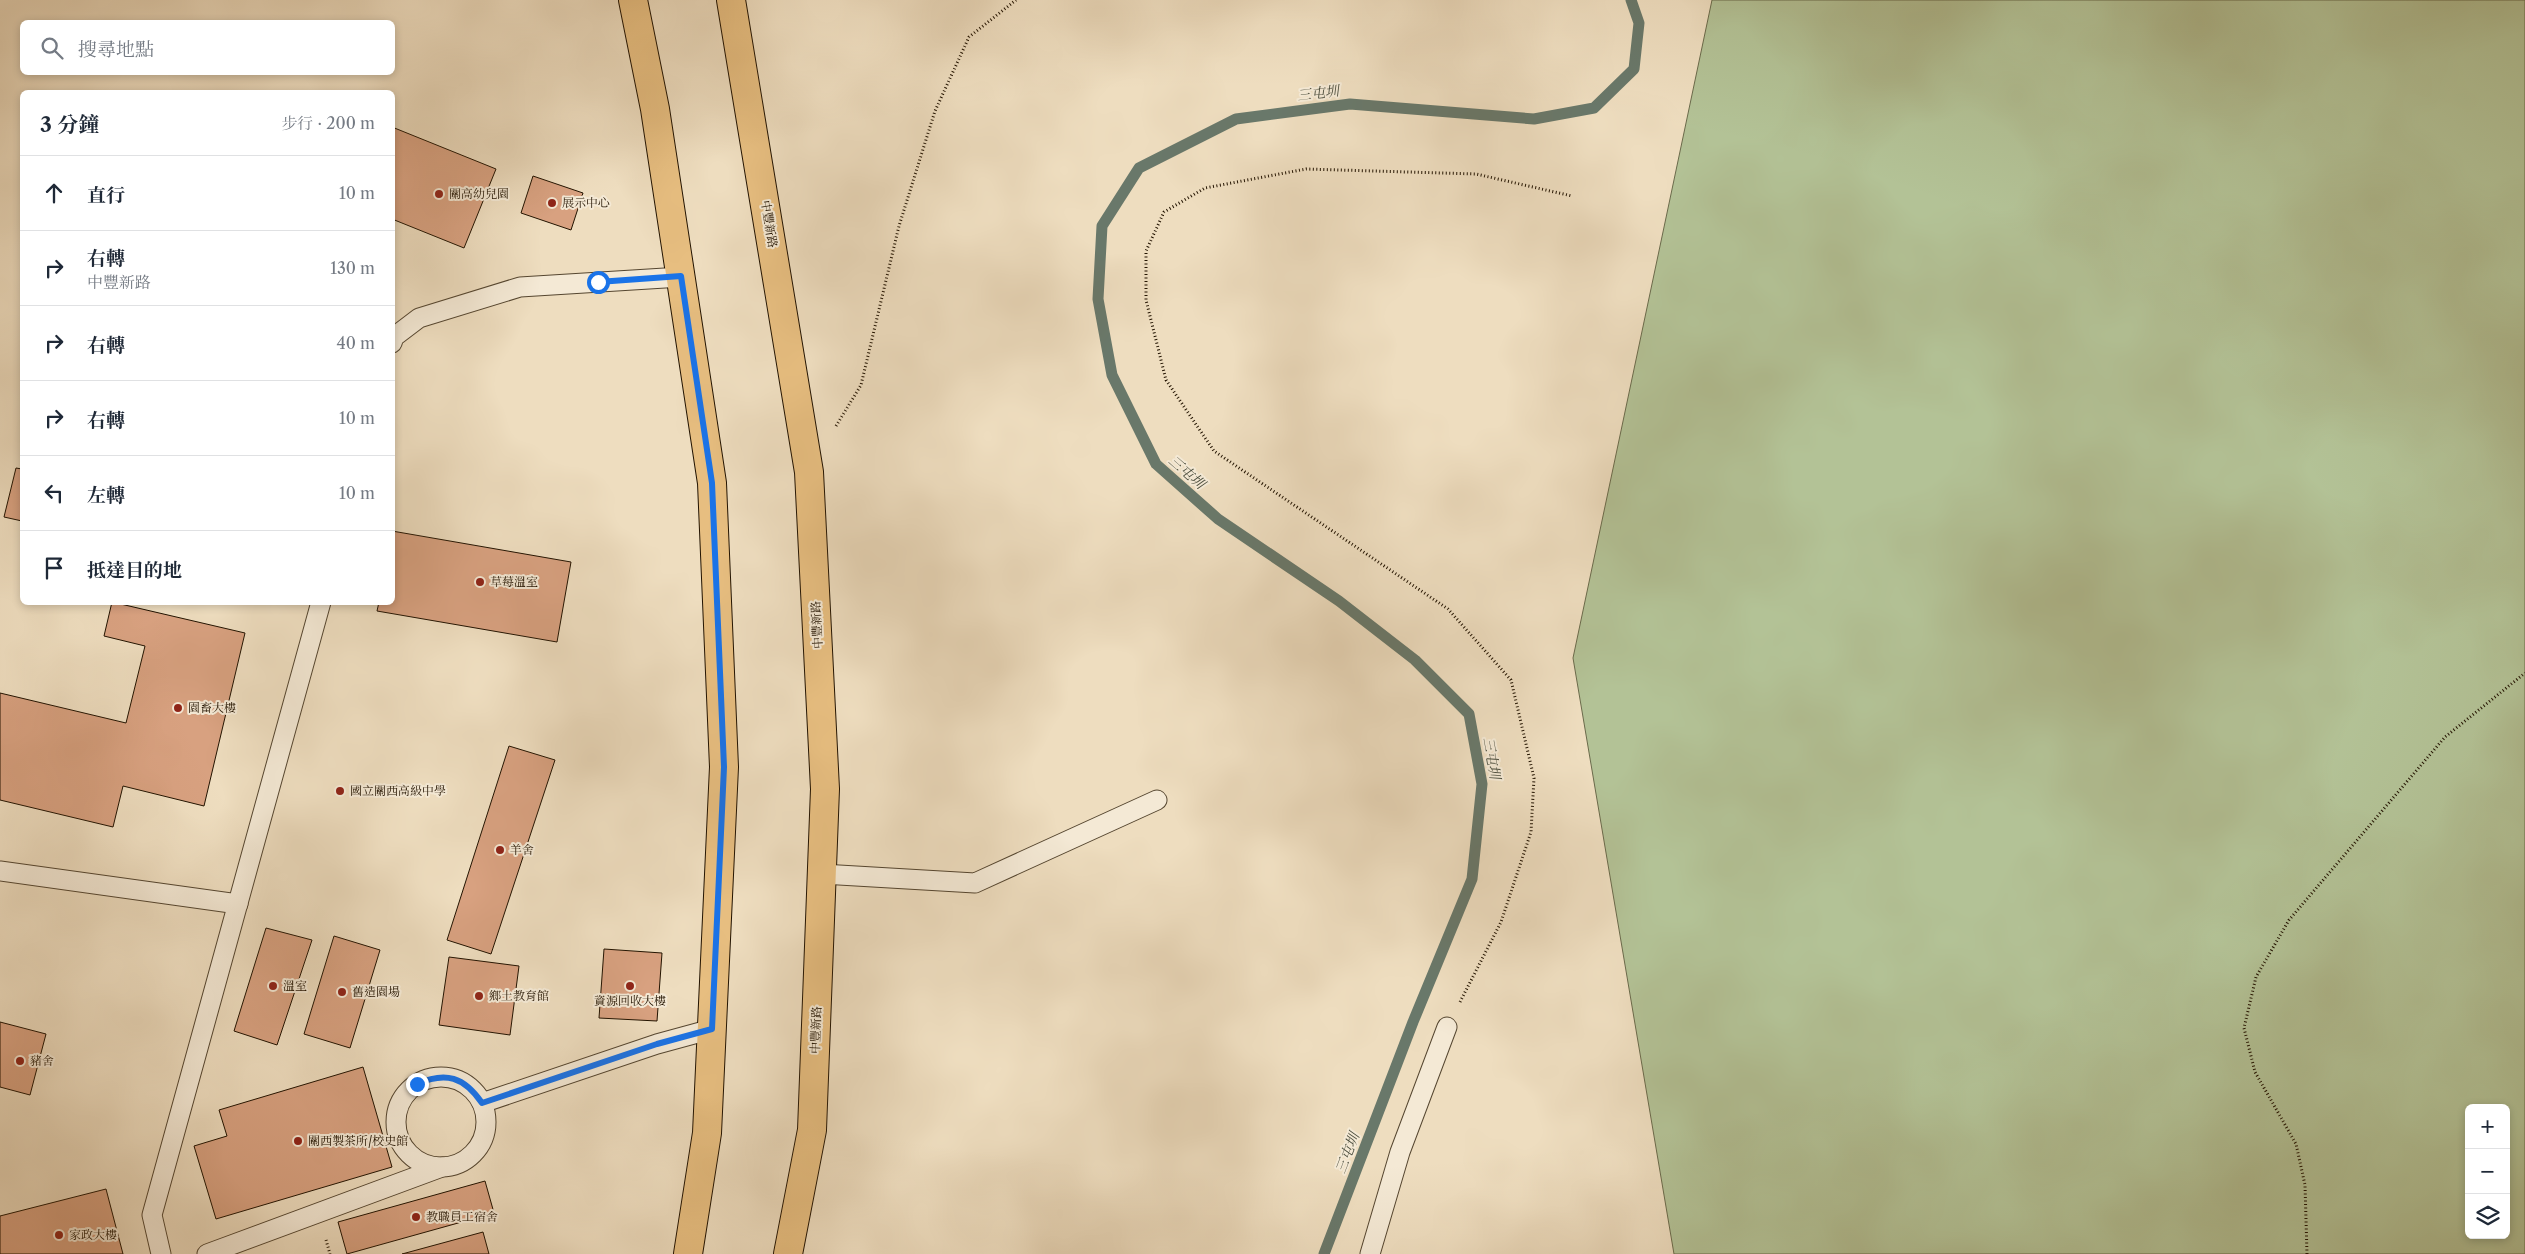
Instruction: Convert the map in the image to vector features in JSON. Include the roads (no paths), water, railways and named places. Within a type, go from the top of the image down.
[{"type":"main road","points":[[633,0],[655,109],[712,483],[724,757],[707,1133],[688,1254]]},
{"type":"main road","name":"中豐新路","points":[[731,0],[809,472],[825,789],[812,1130],[788,1254]]},
{"type":"lane","points":[[395,336],[418,318],[520,287],[681,276]]},
{"type":"lane","points":[[161,1254],[152,1215],[320,605]]},
{"type":"lane","points":[[822,874],[975,882],[1157,800]]},
{"type":"lane","points":[[0,871],[238,904]]},
{"type":"lane","points":[[1370,1254],[1400,1152],[1447,1027]]},
{"type":"lane","points":[[482,1103],[657,1044],[712,1029]]},
{"type":"lane","points":[[206,1254],[465,1160],[480,1145],[485,1131],[486,1117],[482,1103],[473,1090],[461,1081],[446,1077],[431,1078],[417,1084],[405,1095],[398,1108],[396,1123],[399,1138],[406,1150],[417,1160],[430,1166],[445,1166]]},
{"type":"waterway","name":"三屯圳","points":[[1324,1254],[1413,1022],[1472,879],[1482,784],[1469,714],[1415,660],[1339,601],[1218,519],[1156,464],[1112,375],[1098,299],[1102,226],[1139,168],[1236,119],[1350,104],[1534,119],[1594,108],[1634,69],[1639,23],[1631,0]]},
{"type":"place","name":"關高幼兒園","points":[[439,194]]},
{"type":"place","name":"展示中心","points":[[552,203]]},
{"type":"place","name":"草莓溫室","points":[[480,582]]},
{"type":"place","name":"園畜大樓","points":[[178,708]]},
{"type":"place","name":"國立關西高級中學","points":[[340,791]]},
{"type":"place","name":"羊舍","points":[[500,850]]},
{"type":"place","name":"溫室","points":[[273,986]]},
{"type":"place","name":"資源回收大樓","points":[[630,986]]},
{"type":"place","name":"舊造園場","points":[[342,992]]},
{"type":"place","name":"鄉土教育館","points":[[479,996]]},
{"type":"place","name":"豬舍","points":[[20,1061]]},
{"type":"place","name":"關西製茶所/校史館","points":[[298,1141]]},
{"type":"place","name":"教職員工宿舍","points":[[416,1217]]},
{"type":"place","name":"家政大樓","points":[[59,1235]]}]
